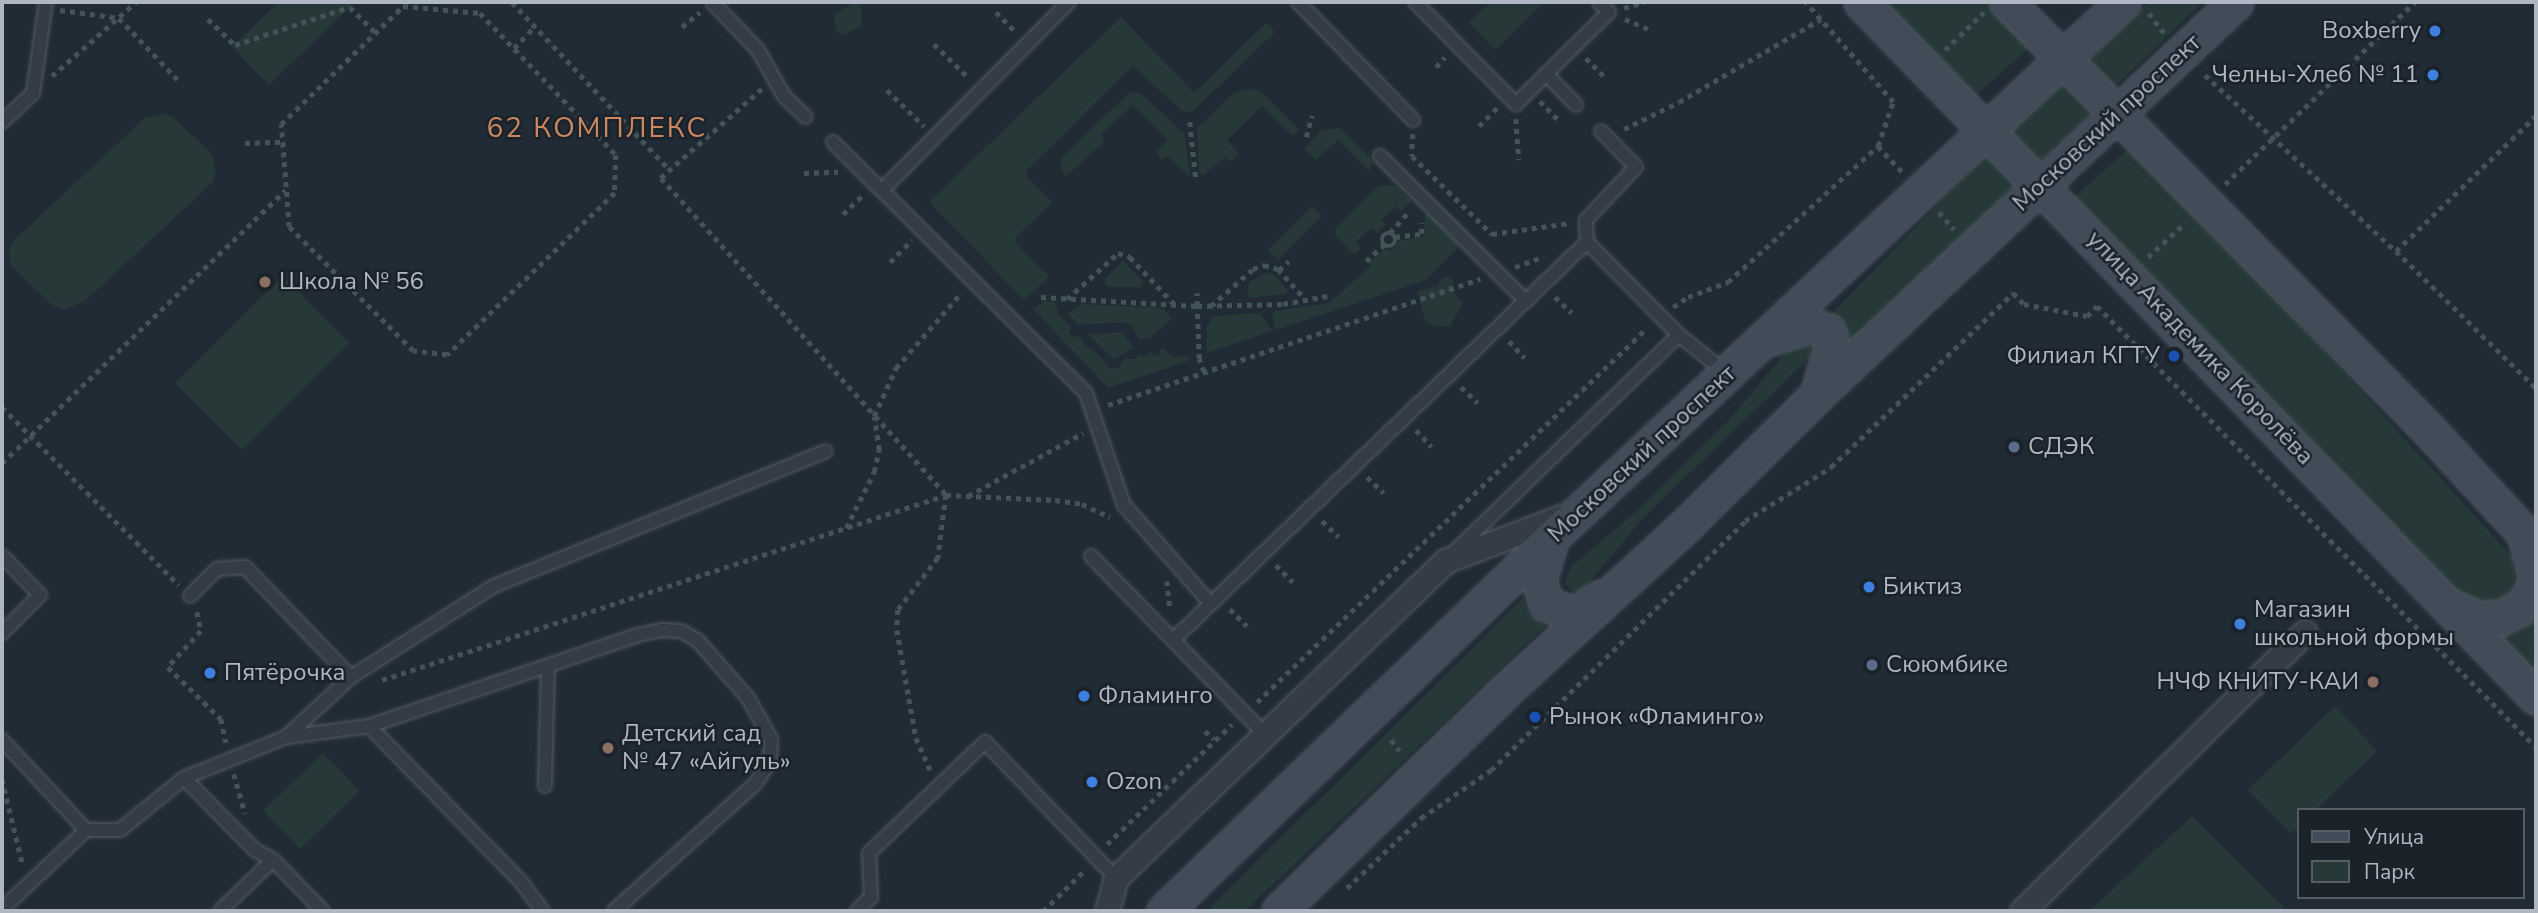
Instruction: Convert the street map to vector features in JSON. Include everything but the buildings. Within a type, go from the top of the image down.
[{"type":"main road","name":"улица Академика Королёва","points":[[1861,2],[2536,697]]},
{"type":"main road","name":"Московский проспект","points":[[1279,911],[1505,691],[1626,581],[1817,395],[2236,2]]},
{"type":"main road","points":[[1996,6],[2062,58],[2528,534],[2535,575],[2532,591],[2520,608],[2500,618],[2477,618],[2447,604]]},
{"type":"main road","name":"Московский проспект","points":[[1164,911],[1551,538],[1592,503],[2062,58],[2136,7]]},
{"type":"main road","points":[[1764,340],[1808,325],[1828,331],[1832,345],[1817,395]]},
{"type":"main road","points":[[1551,538],[1539,580],[1546,604],[1574,614],[1626,581]]},
{"type":"street","points":[[1107,911],[1116,878],[1445,561],[1537,528],[1592,503]]},
{"type":"street","points":[[2022,911],[2305,632]]},
{"type":"lane","points":[[712,2],[758,50],[784,96],[806,117]]},
{"type":"lane","points":[[880,186],[936,137],[1069,2]]},
{"type":"lane","points":[[1298,2],[1413,120]]},
{"type":"lane","points":[[1415,2],[1512,100],[1530,90],[1609,12],[1599,2]]},
{"type":"lane","points":[[2,122],[33,93],[46,5]]},
{"type":"lane","points":[[1546,75],[1576,105]]},
{"type":"lane","points":[[1604,134],[1636,167],[1586,220],[1587,242],[1679,335],[1727,374]]},
{"type":"lane","points":[[833,142],[1086,393],[1124,505],[1210,603]]},
{"type":"lane","points":[[1380,156],[1526,301]]},
{"type":"lane","points":[[1173,640],[1587,242]]},
{"type":"lane","points":[[1445,561],[1679,335]]},
{"type":"lane","points":[[286,737],[351,677],[494,586],[825,451]]},
{"type":"lane","points":[[2,556],[40,595],[2,633]]},
{"type":"lane","points":[[1091,556],[1265,734]]},
{"type":"lane","points":[[190,596],[217,569],[245,567],[351,677]]},
{"type":"lane","points":[[2,909],[86,830],[120,830],[184,778],[286,737],[369,726],[638,635],[662,630],[681,631],[698,641],[738,682],[771,739],[770,762],[756,783],[614,911]]},
{"type":"lane","points":[[545,786],[548,666]]},
{"type":"lane","points":[[369,726],[521,882],[543,911]]},
{"type":"lane","points":[[2,740],[86,830]]},
{"type":"lane","points":[[857,911],[871,897],[869,853],[985,742],[1116,878]]},
{"type":"lane","points":[[184,778],[255,850],[273,860],[323,911]]},
{"type":"lane","points":[[220,911],[273,860]]},
{"type":"path","points":[[33,93],[136,2]]},
{"type":"path","points":[[512,2],[670,170]]},
{"type":"path","points":[[1043,911],[1097,858],[1110,840],[1214,739],[1245,714],[1661,315],[1688,297],[1728,282],[1878,146],[1894,102],[1805,2]]},
{"type":"path","points":[[2219,190],[2415,2]]},
{"type":"path","points":[[46,5],[119,18],[180,82]]},
{"type":"path","points":[[403,6],[480,13],[616,155],[615,193],[447,355],[413,351],[289,227],[281,124],[376,33],[403,6]]},
{"type":"path","points":[[1943,52],[1996,6]]},
{"type":"path","points":[[208,19],[234,45],[350,7],[376,33]]},
{"type":"path","points":[[2136,7],[2167,37]]},
{"type":"path","points":[[996,12],[1028,43]]},
{"type":"path","points":[[1609,12],[1653,31]]},
{"type":"path","points":[[1604,134],[1679,102],[1821,19]]},
{"type":"path","points":[[514,48],[535,26]]},
{"type":"path","points":[[934,44],[981,90]]},
{"type":"path","points":[[1574,46],[1605,77]]},
{"type":"path","points":[[2205,75],[2396,251],[2536,388]]},
{"type":"path","points":[[774,78],[661,178],[946,495],[938,558],[898,610],[897,630],[916,738],[937,788]]},
{"type":"path","points":[[887,90],[936,137]]},
{"type":"path","points":[[1530,90],[1559,121]]},
{"type":"path","points":[[1479,125],[1512,100]]},
{"type":"path","points":[[1512,100],[1519,160]]},
{"type":"path","points":[[1306,137],[1312,116]]},
{"type":"path","points":[[2396,251],[2536,117]]},
{"type":"path","points":[[1413,120],[1412,156],[1492,234],[1586,220]]},
{"type":"path","points":[[1190,122],[1196,179]]},
{"type":"path","points":[[245,143],[283,142]]},
{"type":"path","points":[[1878,146],[1906,177]]},
{"type":"path","points":[[804,173],[864,171]]},
{"type":"path","points":[[844,214],[880,186]]},
{"type":"path","points":[[2,463],[286,190]]},
{"type":"path","points":[[1384,245],[1382,237],[1390,233],[1422,197]]},
{"type":"path","points":[[1937,208],[1963,240]]},
{"type":"path","points":[[2147,258],[2188,221]]},
{"type":"path","points":[[890,262],[923,229]]},
{"type":"path","points":[[1390,233],[1395,237],[1421,234]]},
{"type":"path","points":[[1366,261],[1384,245],[1393,246],[1395,237]]},
{"type":"path","points":[[1092,411],[1587,242]]},
{"type":"path","points":[[1067,299],[1118,253],[1130,257],[1176,305]]},
{"type":"path","points":[[1279,270],[1289,261]]},
{"type":"path","points":[[1210,307],[1257,267],[1272,265],[1306,300]]},
{"type":"path","points":[[845,528],[874,471],[879,450],[874,416],[896,368],[973,279]]},
{"type":"path","points":[[1543,285],[1572,313]]},
{"type":"path","points":[[1197,293],[1199,359],[1204,372]]},
{"type":"path","points":[[1340,894],[1421,818],[1491,770],[1745,521],[1831,467],[2013,293],[2024,304],[2087,316],[2096,306],[2536,747]]},
{"type":"path","points":[[1041,297],[1210,307],[1327,296]]},
{"type":"path","points":[[1496,329],[1525,358]]},
{"type":"path","points":[[2,407],[195,603],[201,631],[168,667],[221,719],[255,850]]},
{"type":"path","points":[[967,496],[1096,426]]},
{"type":"path","points":[[369,684],[946,495],[1055,500],[1082,504],[1103,512],[1112,519]]},
{"type":"path","points":[[1159,572],[1167,581],[1173,640]]},
{"type":"path","points":[[1205,731],[1214,739]]},
{"type":"path","points":[[2,779],[27,885]]},
{"type":"green space","points":[[279,2],[355,2],[269,85],[232,47]]},
{"type":"green space","points":[[853,2],[861,6],[862,25],[844,35],[836,32],[834,16]]},
{"type":"green space","points":[[1491,2],[1545,2],[1495,50],[1469,23]]},
{"type":"green space","points":[[1879,2],[1987,2],[2030,47],[1972,99]]},
{"type":"green space","points":[[2149,2],[2203,2],[2113,88],[2088,61]]},
{"type":"green space","points":[[1121,17],[1194,93],[1266,23],[1275,32],[1192,112],[1182,111],[1133,66],[1026,171],[1026,176],[1052,202],[1015,238],[1016,243],[1049,277],[1024,300],[929,202]]},
{"type":"green space","points":[[2067,79],[2095,109],[2037,163],[2009,133]]},
{"type":"green space","points":[[1250,89],[1261,92],[1299,130],[1293,136],[1262,106],[1227,140],[1239,154],[1231,162],[1225,157],[1203,175],[1199,172],[1197,128],[1234,93]]},
{"type":"green space","points":[[1129,93],[1141,94],[1184,133],[1190,177],[1167,156],[1162,160],[1156,152],[1168,139],[1133,105],[1101,134],[1105,141],[1065,177],[1060,166],[1063,156]]},
{"type":"green space","points":[[162,114],[173,117],[212,154],[216,173],[212,183],[85,301],[64,310],[53,306],[11,265],[9,254],[12,242],[145,118]]},
{"type":"green space","points":[[1340,128],[1369,156],[1372,164],[1369,171],[1338,140],[1316,160],[1304,149],[1322,130]]},
{"type":"green space","points":[[2132,146],[2188,202],[2511,555],[2515,575],[2513,586],[2503,600],[2495,605],[2462,600],[2068,202]]},
{"type":"green space","points":[[1988,152],[2018,181],[1853,352],[1823,323]]},
{"type":"green space","points":[[1383,185],[1396,186],[1412,201],[1401,211],[1396,206],[1381,220],[1385,225],[1377,233],[1371,228],[1356,242],[1361,248],[1354,255],[1335,235],[1335,229],[1376,188]]},
{"type":"green space","points":[[1312,206],[1322,216],[1278,260],[1268,250]]},
{"type":"green space","points":[[1426,209],[1459,246],[1426,280],[1276,330],[1272,317],[1275,311],[1329,303],[1371,266],[1368,263],[1384,249],[1393,250],[1398,241],[1423,237]]},
{"type":"green space","points":[[1123,261],[1143,281],[1140,287],[1108,287],[1105,283],[1105,279]]},
{"type":"green space","points":[[1265,273],[1275,275],[1288,291],[1286,294],[1250,298],[1247,295],[1249,283]]},
{"type":"green space","points":[[283,276],[349,342],[242,450],[176,383]]},
{"type":"green space","points":[[1447,276],[1453,281],[1454,293],[1463,303],[1450,327],[1432,325],[1425,320],[1417,291],[1438,286],[1439,281]]},
{"type":"green space","points":[[1045,301],[1055,303],[1059,315],[1070,326],[1070,335],[1082,338],[1084,345],[1098,354],[1110,369],[1118,368],[1126,358],[1135,359],[1140,355],[1146,357],[1150,352],[1159,357],[1163,348],[1174,357],[1187,356],[1190,360],[1108,388],[1033,309]]},
{"type":"green space","points":[[1081,304],[1162,308],[1172,319],[1149,339],[1139,339],[1131,325],[1125,322],[1079,325],[1068,314]]},
{"type":"green space","points":[[1260,313],[1272,331],[1207,353],[1207,325],[1214,316]]},
{"type":"green space","points":[[1122,332],[1134,348],[1114,359],[1087,334]]},
{"type":"green space","points":[[1808,342],[1812,348],[1810,357],[1644,517],[1584,589],[1576,593],[1564,584],[1571,567],[1640,508],[1729,420],[1793,344]]},
{"type":"green space","points":[[1523,598],[1528,613],[1545,626],[1245,911],[1207,911]]},
{"type":"green space","points":[[2536,607],[2536,684],[2493,632]]},
{"type":"green space","points":[[2335,706],[2377,751],[2318,808],[2296,808],[2296,829],[2291,834],[2248,790]]},
{"type":"green space","points":[[323,753],[360,791],[300,849],[263,811]]},
{"type":"green space","points":[[2192,816],[2284,907],[2280,911],[2089,911]]},
{"type":"place","name":"Boxberry","points":[[2435,31]]},
{"type":"place","name":"Челны-Хлеб № 11","points":[[2433,75]]},
{"type":"place","name":"Школа № 56","points":[[265,282]]},
{"type":"place","name":"Филиал КГТУ","points":[[2174,356]]},
{"type":"place","name":"СДЭК","points":[[2014,447]]},
{"type":"place","name":"Биктиз","points":[[1869,587]]},
{"type":"place","name":"Магазин школьной формы","points":[[2240,624]]},
{"type":"place","name":"Сююмбике","points":[[1872,665]]},
{"type":"place","name":"Пятёрочка","points":[[210,673]]},
{"type":"place","name":"НЧФ КНИТУ-КАИ","points":[[2373,682]]},
{"type":"place","name":"Фламинго","points":[[1084,696]]},
{"type":"place","name":"Рынок «Фламинго»","points":[[1535,717]]},
{"type":"place","name":"Детский сад № 47 «Айгуль»","points":[[608,748]]},
{"type":"place","name":"Ozon","points":[[1092,782]]},
{"type":"district","name":"62 КОМПЛЕКС","points":[[597,128]]}]
